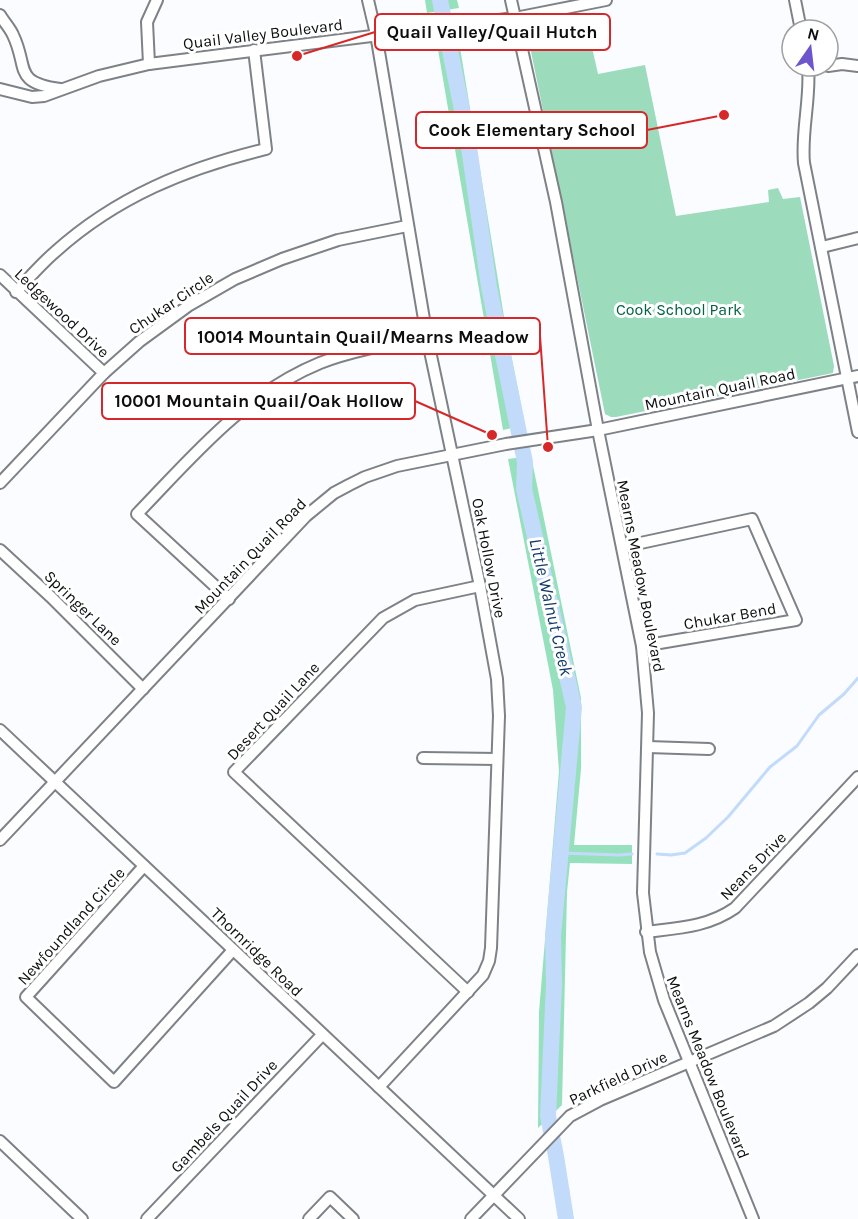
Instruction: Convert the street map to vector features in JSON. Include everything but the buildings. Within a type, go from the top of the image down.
[{"type":"street","points":[[149,64],[147,22],[157,0]]},
{"type":"street","name":"Oak Hollow Drive","points":[[368,0],[376,34],[427,337],[480,586],[499,697],[491,954],[483,975],[379,1087]]},
{"type":"street","name":"Mearns Meadow Boulevard","points":[[511,0],[556,202],[598,430],[642,646],[648,713],[643,893],[646,932],[657,980],[753,1219]]},
{"type":"street","name":"Quail Valley Boulevard","points":[[0,89],[32,97],[44,96],[99,76],[149,64],[515,18],[606,0]]},
{"type":"street","points":[[795,0],[799,18]]},
{"type":"street","points":[[0,15],[13,36],[27,78],[45,87],[63,89]]},
{"type":"street","points":[[16,292],[54,253],[83,229],[120,204],[177,175],[220,160],[266,149],[254,50]]},
{"type":"street","points":[[840,64],[858,66]]},
{"type":"street","points":[[808,78],[802,148],[804,163],[853,377],[858,432]]},
{"type":"street","name":"Chukar Circle","points":[[0,483],[104,373],[170,318],[206,295],[260,267],[306,250],[338,240],[407,226]]},
{"type":"street","points":[[822,247],[858,238]]},
{"type":"street","name":"Ledgewood Drive","points":[[0,275],[104,373]]},
{"type":"street","points":[[229,599],[137,514],[219,429],[268,390],[304,370],[341,356],[427,337]]},
{"type":"street","name":"Mountain Quail Road","points":[[0,840],[306,516],[334,494],[381,471],[506,444],[598,430],[853,377]]},
{"type":"street","name":"Chukar Bend","points":[[622,547],[752,519],[796,620],[642,646]]},
{"type":"street","name":"Springer Lane","points":[[0,550],[51,597],[143,689]]},
{"type":"street","name":"Desert Quail Lane","points":[[468,992],[234,772],[383,618],[415,600],[480,586]]},
{"type":"street","name":"Thornridge Road","points":[[0,730],[519,1219]]},
{"type":"street","points":[[648,747],[709,750]]},
{"type":"street","points":[[423,758],[496,759]]},
{"type":"street","name":"Neans Drive","points":[[646,932],[704,924],[735,908],[858,777]]},
{"type":"street","name":"Newfoundland Circle","points":[[144,866],[26,997],[114,1082],[233,950]]},
{"type":"street","name":"Parkfield Drive","points":[[471,1219],[570,1116],[600,1100],[774,1026],[792,1016],[826,988],[858,955]]},
{"type":"street","name":"Gambels Quail Drive","points":[[147,1219],[322,1035]]},
{"type":"street","points":[[0,1141],[82,1219]]},
{"type":"street","points":[[309,1219],[330,1197],[353,1219]]},
{"type":"green space","points":[[425,0],[457,0],[459,8],[427,13]]},
{"type":"green space","name":"Cook School Park","points":[[566,19],[591,43],[598,74],[645,65],[676,216],[769,202],[768,190],[778,188],[783,199],[800,197],[834,366],[833,373],[616,417],[605,414],[526,27]]},
{"type":"green space","points":[[458,35],[506,329],[525,425],[503,430],[436,38]]},
{"type":"green space","points":[[531,456],[581,698],[581,769],[574,845],[632,845],[632,864],[570,863],[567,892],[562,1105],[538,1128],[539,1012],[559,771],[553,690],[508,459]]},
{"type":"waterway","name":"Little Walnut Creek","points":[[440,0],[468,140],[489,287],[525,462],[524,489],[574,707],[553,936],[554,984],[548,1116],[566,1219]]},
{"type":"waterway","points":[[657,854],[685,853],[706,838],[728,817],[770,767],[797,746],[819,715],[844,694],[858,678]]},
{"type":"waterway","points":[[560,853],[632,854]]},
{"type":"place","name":"Quail Valley/Quail Hutch","points":[[297,56]]},
{"type":"place","name":"Cook Elementary School","points":[[724,115]]},
{"type":"place","name":"10001 Mountain Quail/Oak Hollow","points":[[492,435]]},
{"type":"place","name":"10014 Mountain Quail/Mearns Meadow","points":[[548,447]]}]
